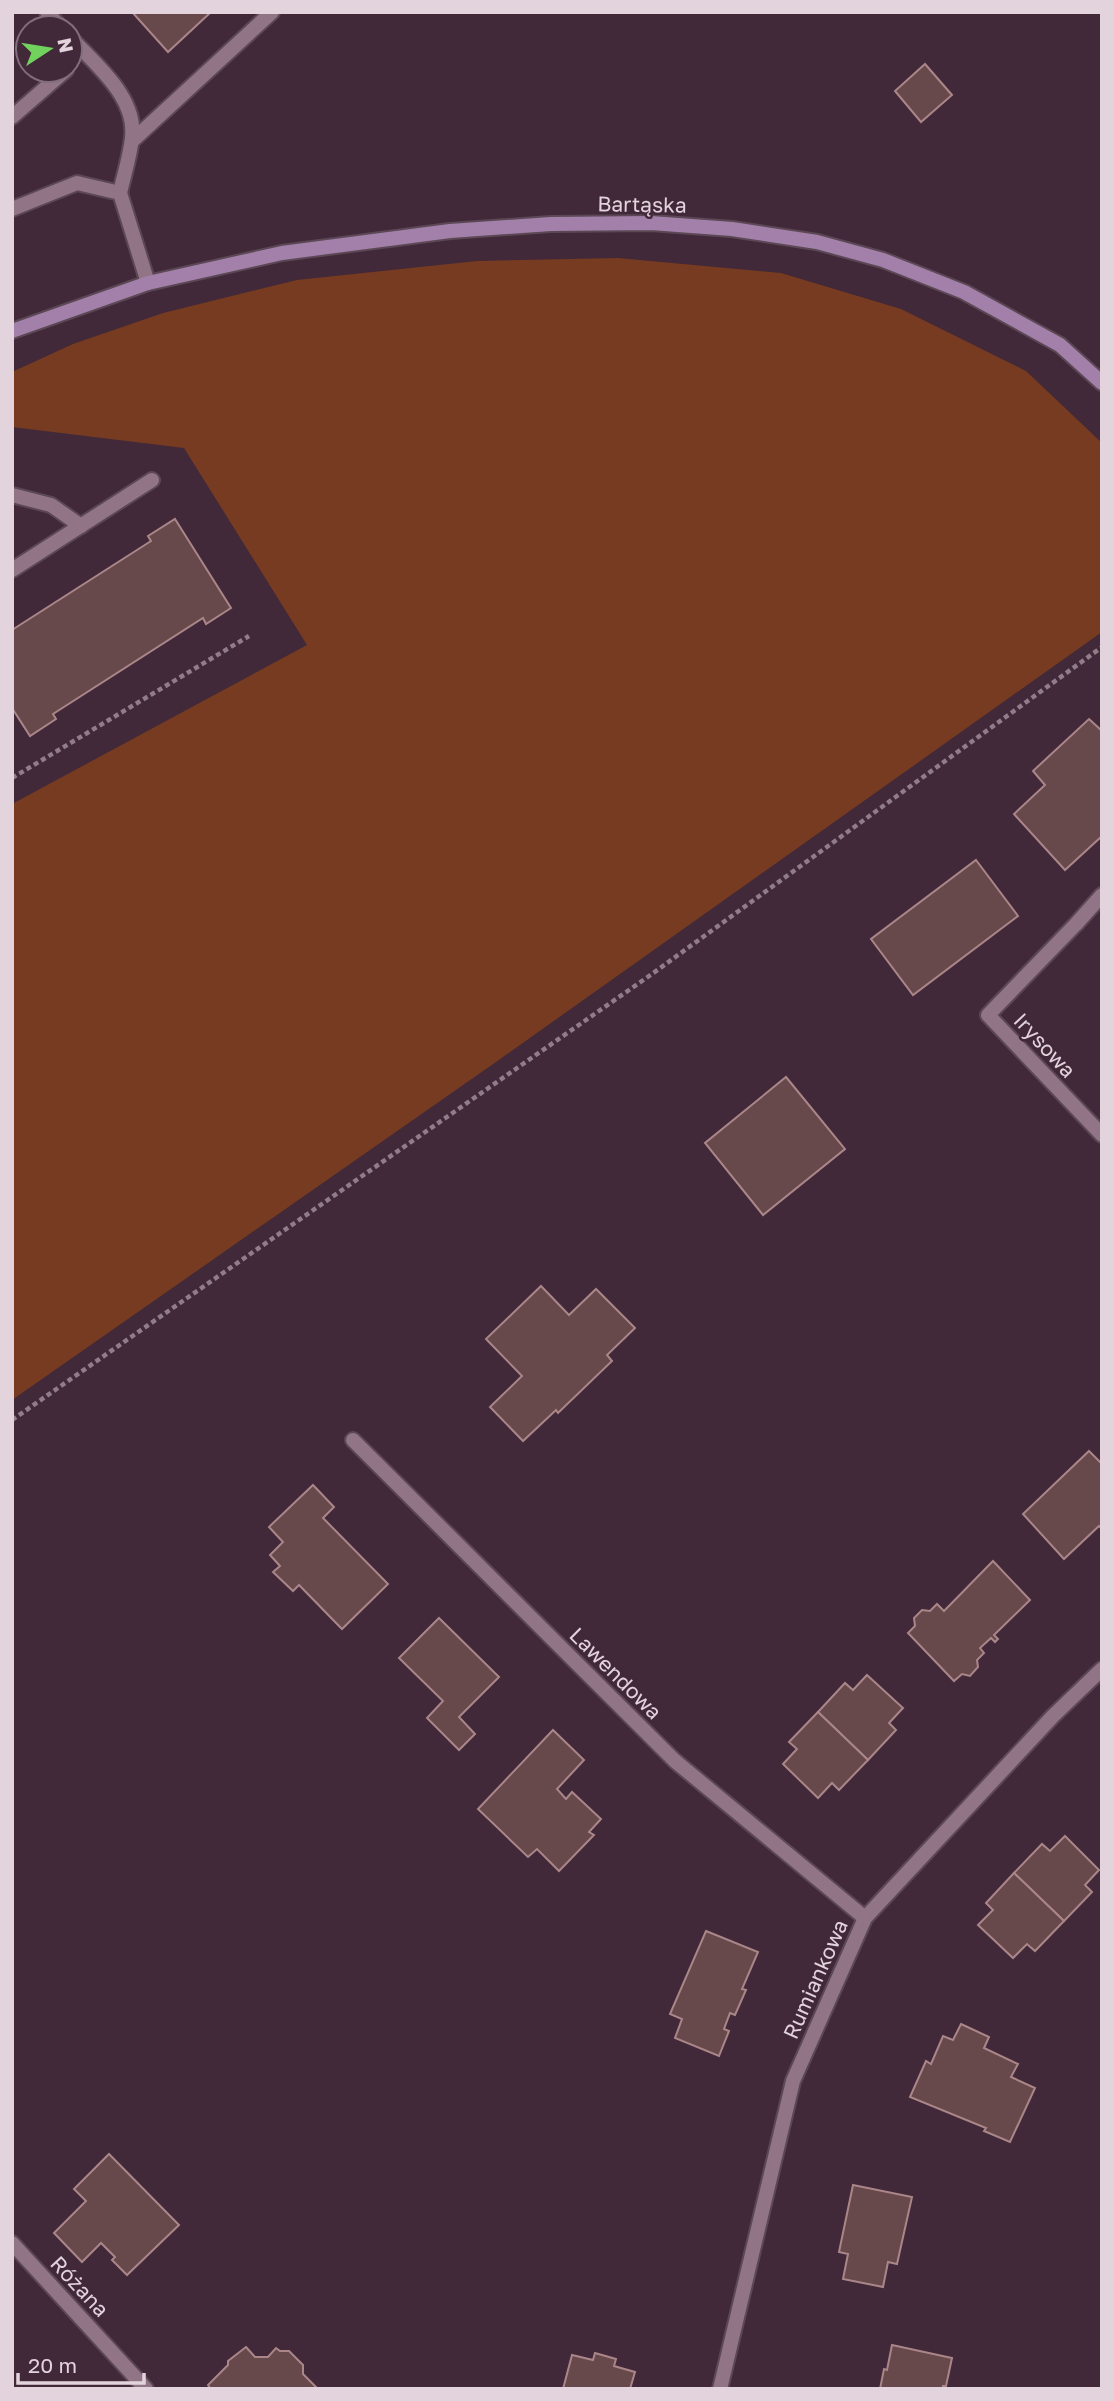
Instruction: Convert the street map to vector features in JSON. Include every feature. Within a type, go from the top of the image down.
[{"type":"street","points":[[132,141],[272,12]]},
{"type":"street","points":[[85,53],[108,77],[131,117],[132,141],[120,193],[148,283]]},
{"type":"street","points":[[14,112],[49,84]]},
{"type":"street","points":[[12,209],[77,183],[120,193]]},
{"type":"street","name":"Bartąska","points":[[12,331],[148,283],[282,253],[450,231],[564,224],[651,223],[732,229],[817,242],[883,260],[964,292],[1060,345],[1102,383]]},
{"type":"street","points":[[12,570],[152,480]]},
{"type":"street","points":[[12,495],[51,505],[82,526]]},
{"type":"street","name":"Irysowa","points":[[1102,895],[988,1016],[1102,1135]]},
{"type":"street","name":"Lawendowa","points":[[353,1440],[675,1761],[865,1918]]},
{"type":"street","name":"Rumiankowa","points":[[720,2389],[793,2081],[865,1918],[1054,1716],[1102,1669]]},
{"type":"street","name":"Różana","points":[[12,2243],[146,2389]]},
{"type":"path","points":[[12,778],[22,775],[249,636]]},
{"type":"path","points":[[12,1420],[652,974],[1102,647]]},
{"type":"shaded area","points":[[618,258],[781,273],[901,309],[1026,371],[1102,443],[1102,632],[496,1062],[12,1400],[12,804],[307,645],[184,448],[12,427],[12,372],[73,344],[163,313],[297,280],[477,261]]},
{"type":"building","points":[[132,12],[211,12],[168,52]]},
{"type":"building","points":[[925,64],[952,95],[921,122],[895,91]]},
{"type":"building","points":[[175,519],[231,608],[206,624],[203,618],[53,714],[56,719],[30,736],[12,708],[12,630],[151,541],[148,536]]},
{"type":"building","points":[[1089,719],[1102,731],[1102,836],[1065,870],[1014,814],[1045,785],[1033,771]]},
{"type":"building","points":[[976,860],[1018,916],[913,995],[871,939]]},
{"type":"building","points":[[786,1077],[845,1149],[763,1215],[705,1143]]},
{"type":"building","points":[[541,1286],[569,1315],[596,1289],[635,1328],[607,1355],[612,1361],[558,1413],[556,1410],[523,1441],[490,1407],[522,1376],[486,1339]]},
{"type":"building","points":[[1089,1451],[1102,1464],[1102,1529],[1099,1526],[1064,1559],[1023,1514]]},
{"type":"building","points":[[313,1485],[334,1507],[323,1518],[388,1584],[342,1629],[299,1585],[293,1591],[273,1572],[280,1566],[270,1555],[283,1542],[269,1527]]},
{"type":"building","points":[[993,1561],[1030,1600],[994,1635],[998,1639],[995,1642],[991,1638],[980,1648],[984,1653],[977,1660],[978,1667],[970,1676],[962,1674],[954,1681],[908,1633],[915,1626],[914,1618],[922,1610],[930,1611],[937,1604],[944,1611]]},
{"type":"building","points":[[439,1618],[499,1677],[459,1717],[475,1734],[459,1750],[427,1718],[443,1701],[399,1658]]},
{"type":"building","points":[[867,1675],[903,1708],[889,1723],[896,1730],[868,1760],[818,1712],[845,1683],[853,1690]]},
{"type":"building","points":[[818,1712],[868,1760],[839,1790],[832,1783],[818,1798],[783,1764],[797,1749],[789,1742]]},
{"type":"building","points":[[553,1730],[584,1760],[557,1789],[566,1799],[572,1792],[601,1819],[589,1832],[594,1835],[559,1871],[537,1849],[528,1857],[478,1809]]},
{"type":"building","points":[[1065,1836],[1099,1870],[1085,1885],[1092,1892],[1064,1921],[1014,1873],[1042,1844],[1050,1851]]},
{"type":"building","points":[[1014,1873],[1064,1921],[1035,1951],[1027,1944],[1013,1958],[978,1925],[993,1910],[986,1903]]},
{"type":"building","points":[[706,1931],[758,1952],[742,1989],[746,1990],[735,2015],[730,2013],[724,2029],[729,2031],[719,2056],[675,2038],[682,2019],[670,2014]]},
{"type":"building","points":[[961,2024],[989,2037],[984,2048],[1018,2064],[1011,2077],[1035,2088],[1010,2142],[984,2131],[986,2128],[910,2097],[926,2061],[931,2064],[943,2036],[953,2040]]},
{"type":"building","points":[[109,2154],[179,2225],[127,2275],[112,2260],[115,2257],[101,2243],[82,2262],[54,2233],[86,2201],[74,2189]]},
{"type":"building","points":[[853,2185],[912,2197],[897,2264],[888,2262],[883,2287],[843,2279],[848,2254],[839,2252]]},
{"type":"building","points":[[892,2345],[952,2358],[946,2386],[943,2386],[943,2389],[880,2389]]},
{"type":"building","points":[[246,2347],[255,2357],[268,2357],[276,2348],[289,2351],[303,2365],[303,2374],[318,2389],[211,2389],[208,2385],[228,2365],[228,2361]]},
{"type":"building","points":[[595,2353],[616,2359],[614,2366],[635,2372],[630,2389],[563,2389],[572,2355],[593,2360]]}]
